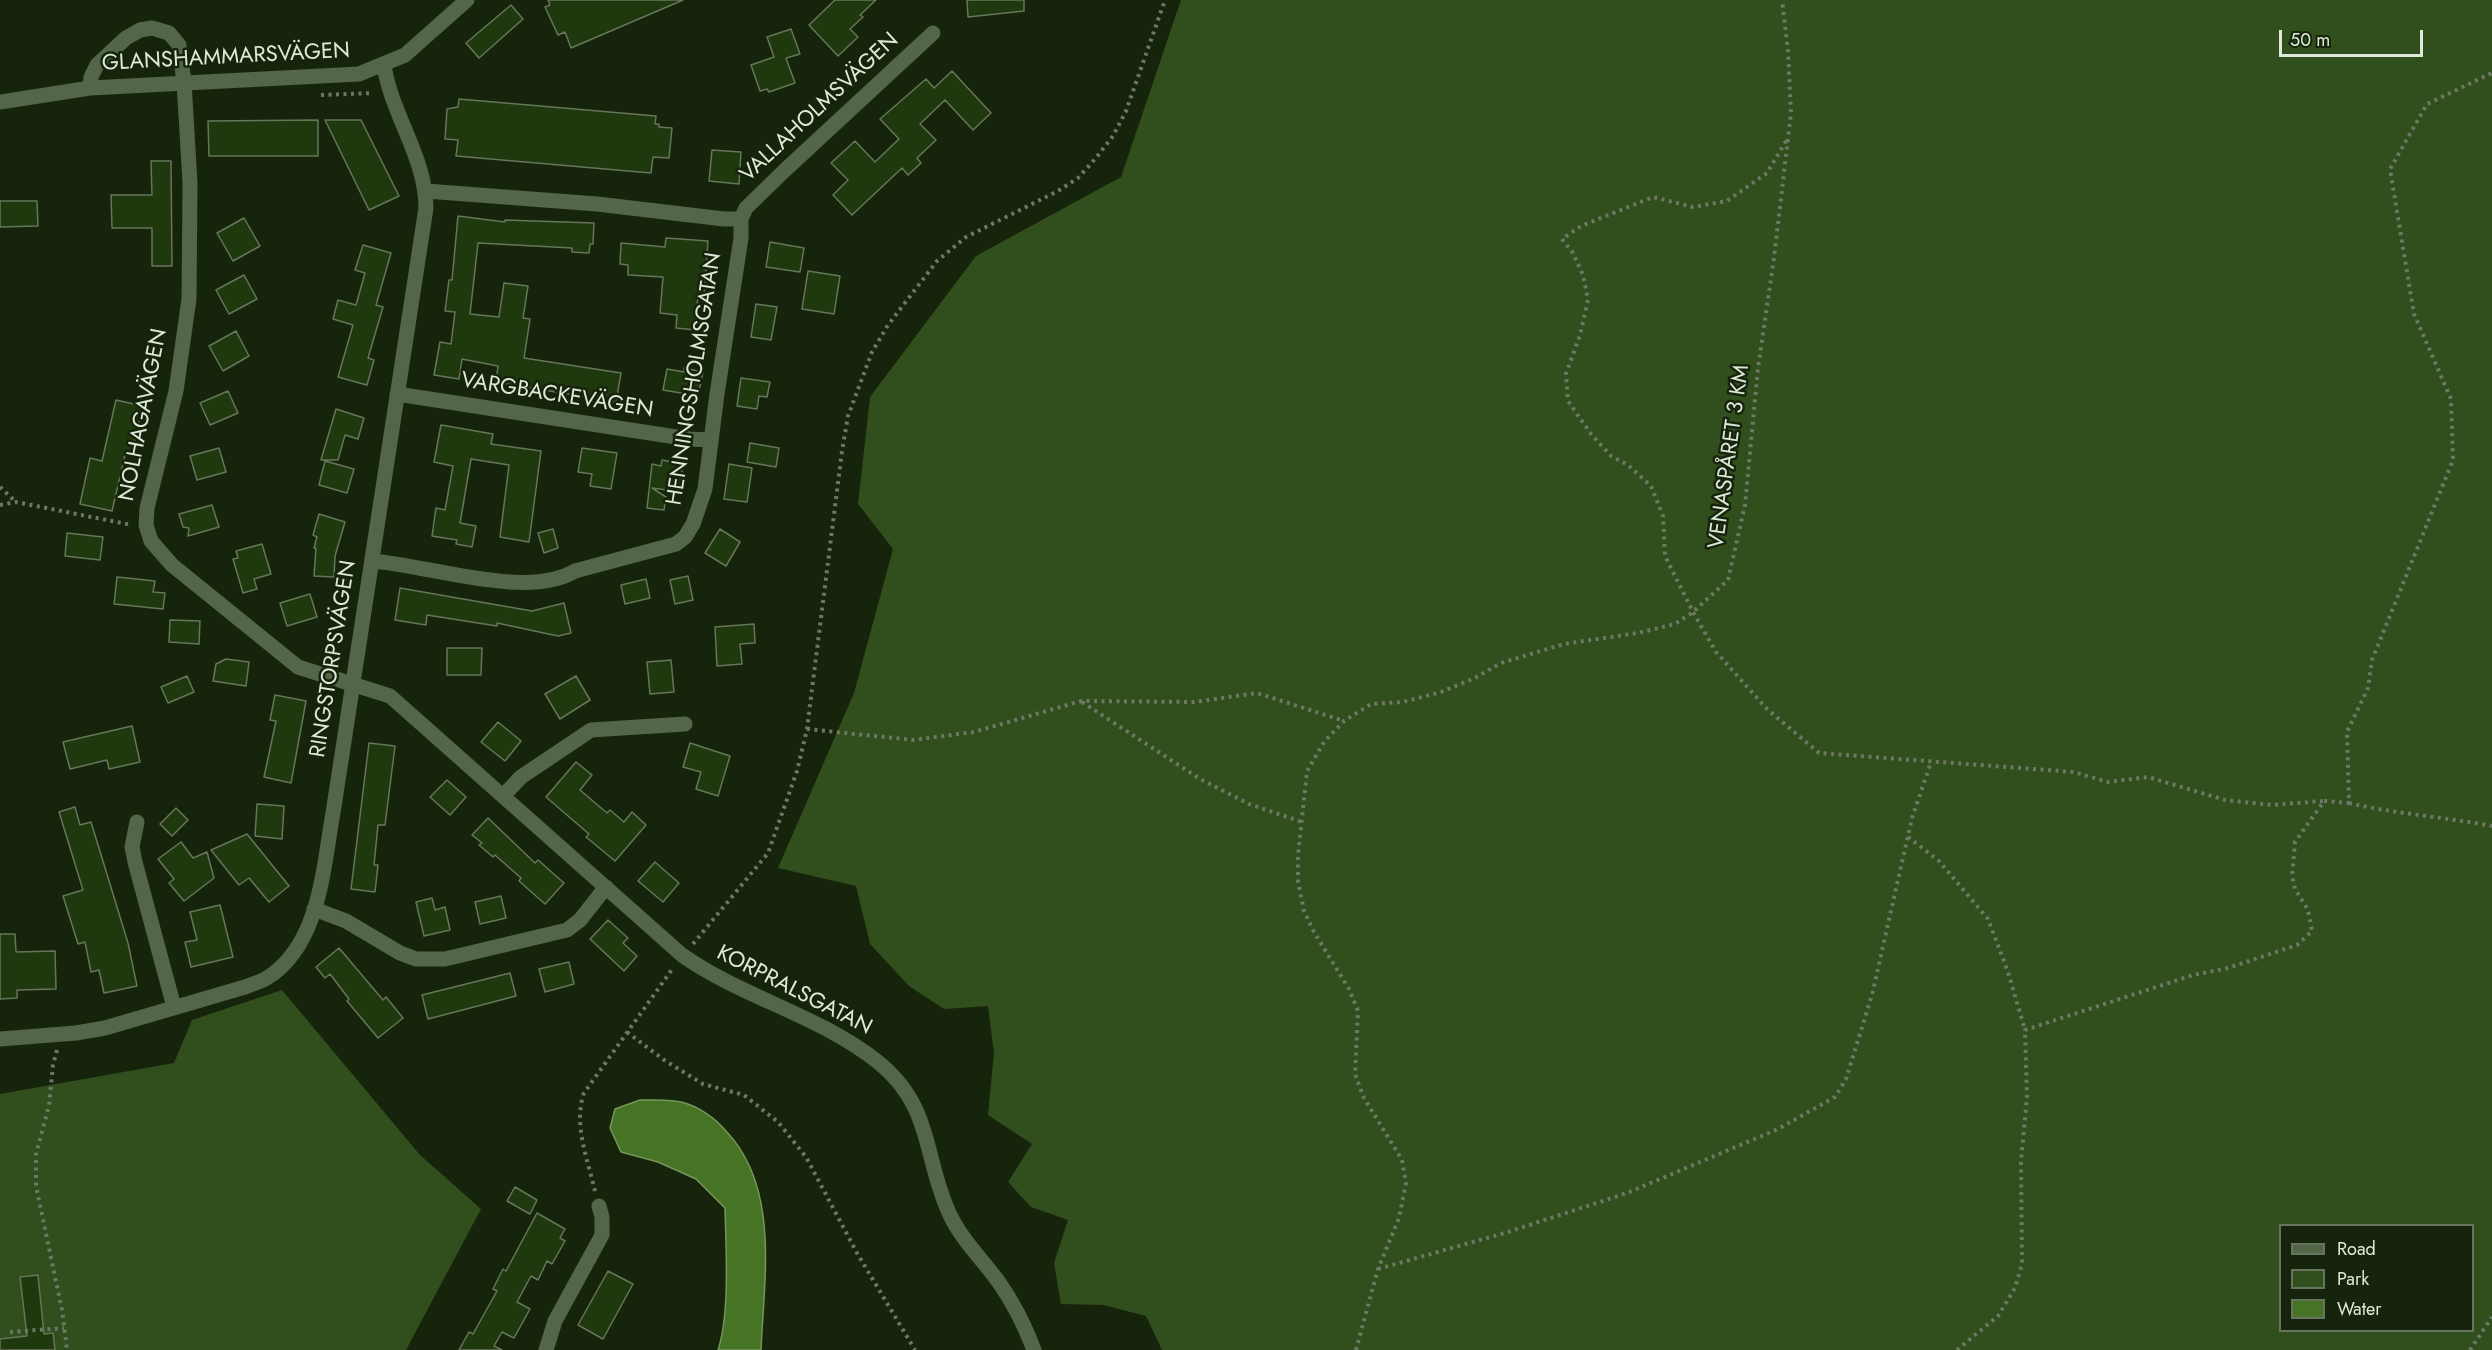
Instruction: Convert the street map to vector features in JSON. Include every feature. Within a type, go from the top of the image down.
[{"type":"street","name":"GLANSHAMMARSVÄGEN","points":[[0,102],[90,88],[359,74],[405,56],[467,0]]},
{"type":"street","name":"NOLHAGAVÄGEN","points":[[90,88],[91,77],[97,66],[126,38],[140,30],[152,28],[169,33],[179,45],[184,82],[190,183],[189,299],[176,391],[167,435],[147,508],[147,525],[151,541],[172,565],[279,654],[298,667],[321,676],[353,683],[390,696],[503,796]]},
{"type":"street","name":"VALLAHOLMSVÄGEN","points":[[741,219],[746,208],[784,171],[933,33]]},
{"type":"street","name":"RINGSTORPSVÄGEN","points":[[0,1039],[105,1028],[245,987],[267,978],[295,951],[305,934],[314,909],[331,824],[422,244],[426,191],[387,83],[384,65]]},
{"type":"street","points":[[426,191],[597,204],[741,219]]},
{"type":"street","name":"HENNINGSHOLMSGATAN","points":[[372,561],[397,563],[514,584],[557,579],[575,571],[661,549],[685,537],[693,524],[705,489],[710,440],[741,238],[741,219]]},
{"type":"street","name":"VARGBACKEVÄGEN","points":[[397,394],[689,439],[710,440]]},
{"type":"street","points":[[503,796],[521,777],[591,730],[685,724]]},
{"type":"street","name":"KORPRALSGATAN","points":[[503,796],[606,887],[687,950],[716,977],[844,1039],[878,1062],[892,1075],[909,1097],[922,1120],[939,1187],[951,1218],[1005,1292],[1034,1350]]},
{"type":"street","points":[[137,822],[132,847],[174,1007]]},
{"type":"street","points":[[314,909],[346,921],[400,953],[416,959],[429,960],[567,930],[580,920],[606,887]]},
{"type":"street","points":[[546,1350],[555,1321],[602,1235],[602,1217],[598,1206]]},
{"type":"path","points":[[687,950],[764,858],[797,771],[807,729],[848,416],[872,352],[894,317],[937,261],[966,237],[1058,191],[1078,178],[1096,158],[1113,136],[1126,111],[1165,0]]},
{"type":"path","name":"VENASPÅRET 3 KM","points":[[1356,1350],[1378,1269],[1399,1218],[1406,1183],[1402,1160],[1364,1098],[1354,1074],[1358,1011],[1349,989],[1314,932],[1304,911],[1298,882],[1298,855],[1307,771],[1324,742],[1344,721],[1371,704],[1403,702],[1441,692],[1501,663],[1564,644],[1638,633],[1675,624],[1693,612],[1728,580],[1745,505],[1758,368],[1791,114],[1788,51],[1782,0]]},
{"type":"path","points":[[2349,803],[2347,732],[2368,688],[2372,660],[2453,460],[2451,399],[2414,314],[2390,169],[2427,104],[2492,73]]},
{"type":"path","points":[[1787,139],[1767,173],[1727,201],[1693,207],[1653,197],[1581,226],[1562,239],[1573,253],[1583,275],[1588,300],[1580,335],[1566,374],[1568,401],[1591,434],[1611,456],[1628,465],[1651,486],[1663,516],[1665,555],[1693,612],[1716,652],[1767,709],[1819,753],[2074,772],[2108,782],[2148,777],[2224,800],[2272,805],[2324,801],[2349,803],[2393,813],[2432,815],[2492,826]]},
{"type":"path","points":[[0,487],[16,502]]},
{"type":"path","points":[[0,505],[16,502],[127,525],[147,525]]},
{"type":"path","points":[[807,729],[913,740],[974,732],[1082,701],[1194,702],[1257,693],[1344,721]]},
{"type":"path","points":[[1082,701],[1200,779],[1249,804],[1302,822]]},
{"type":"path","points":[[1378,1269],[1508,1232],[1627,1193],[1778,1129],[1835,1097],[1846,1079],[1872,995],[1908,837],[1931,762]]},
{"type":"path","points":[[2025,1030],[2193,975],[2228,968],[2297,945],[2312,931],[2308,910],[2295,889],[2292,876],[2295,842],[2324,801]]},
{"type":"path","points":[[1908,837],[1939,861],[1988,919],[2008,972],[2025,1030],[2027,1097],[2021,1161],[2022,1264],[2014,1288],[1998,1316],[1957,1350]]},
{"type":"path","points":[[687,950],[701,951]]},
{"type":"path","points":[[598,1206],[580,1121],[580,1102],[656,991]]},
{"type":"path","points":[[627,1032],[664,1060],[703,1084],[744,1095],[778,1122],[806,1157],[857,1253],[915,1350]]},
{"type":"path","points":[[62,1034],[53,1065],[49,1106],[36,1154],[36,1186],[67,1350]]},
{"type":"path","points":[[2470,1350],[2492,1317]]},
{"type":"path","points":[[10,1332],[64,1328]]},
{"type":"green space","points":[[1181,0],[2492,0],[2492,1350],[1162,1350],[1146,1316],[1103,1305],[1061,1304],[1054,1263],[1068,1220],[1031,1207],[1008,1182],[1032,1144],[988,1115],[994,1053],[988,1006],[944,1009],[909,986],[870,944],[856,886],[778,868],[854,693],[893,549],[858,504],[870,397],[976,256],[1121,177]]},
{"type":"green space","points":[[282,990],[420,1155],[481,1209],[406,1350],[0,1350],[0,1094],[174,1063],[192,1020]]},
{"type":"water","points":[[640,1100],[676,1101],[700,1110],[722,1126],[743,1154],[755,1179],[762,1206],[765,1235],[761,1350],[718,1350],[726,1300],[725,1208],[696,1179],[658,1162],[621,1152],[610,1128],[615,1109]]},
{"type":"building","points":[[548,0],[683,0],[571,48],[565,32],[558,35],[545,7],[550,5]]},
{"type":"building","points":[[835,0],[876,0],[860,15],[863,17],[850,29],[858,37],[838,56],[809,25]]},
{"type":"building","points":[[967,0],[1024,0],[1024,11],[968,17]]},
{"type":"building","points":[[511,5],[523,19],[479,58],[466,43]]},
{"type":"building","points":[[791,29],[800,54],[786,58],[795,83],[769,92],[767,89],[760,91],[751,65],[774,57],[767,37]]},
{"type":"building","points":[[952,71],[991,113],[973,130],[945,100],[920,124],[936,140],[917,158],[921,163],[908,175],[902,168],[852,215],[833,195],[848,180],[831,163],[855,141],[875,162],[899,139],[880,119],[926,79],[934,88]]},
{"type":"building","points":[[459,99],[656,116],[655,124],[659,124],[659,127],[672,128],[669,158],[653,157],[651,173],[456,156],[458,140],[445,139],[447,109],[458,107]]},
{"type":"building","points":[[318,120],[318,156],[209,156],[208,121]]},
{"type":"building","points":[[325,120],[361,120],[399,196],[369,210]]},
{"type":"building","points":[[712,150],[741,152],[739,184],[709,181]]},
{"type":"building","points":[[151,161],[171,161],[172,266],[152,266],[152,228],[112,228],[111,195],[152,195]]},
{"type":"building","points":[[0,201],[37,201],[38,226],[0,227]]},
{"type":"building","points":[[458,216],[505,222],[505,220],[594,223],[593,244],[590,244],[589,253],[572,252],[572,248],[478,243],[470,314],[499,317],[504,283],[528,286],[523,318],[530,319],[524,358],[621,373],[616,402],[496,382],[498,366],[462,359],[459,379],[434,375],[440,342],[451,344],[455,312],[445,311],[449,280],[452,280]]},
{"type":"building","points":[[244,218],[260,246],[233,261],[217,233]]},
{"type":"building","points":[[666,238],[708,241],[704,297],[698,296],[695,330],[676,328],[677,315],[660,313],[663,277],[628,275],[628,265],[620,264],[621,243],[665,247]]},
{"type":"building","points":[[770,242],[804,248],[800,272],[766,267]]},
{"type":"building","points":[[363,245],[391,253],[376,305],[383,307],[368,358],[374,360],[367,385],[338,377],[353,325],[333,319],[338,300],[356,305],[365,273],[355,270]]},
{"type":"building","points":[[808,271],[840,276],[834,314],[802,309]]},
{"type":"building","points":[[244,275],[257,299],[229,314],[216,290]]},
{"type":"building","points":[[756,304],[777,307],[771,340],[751,337]]},
{"type":"building","points":[[236,331],[249,356],[223,371],[209,346]]},
{"type":"building","points":[[684,368],[703,372],[698,396],[663,390],[667,369],[684,372]]},
{"type":"building","points":[[741,378],[770,382],[767,397],[759,396],[757,409],[737,406]]},
{"type":"building","points":[[228,391],[238,413],[210,425],[200,403]]},
{"type":"building","points":[[116,400],[143,406],[132,452],[126,451],[112,511],[80,504],[90,458],[102,461]]},
{"type":"building","points":[[336,409],[364,418],[358,439],[345,435],[338,460],[321,460]]},
{"type":"building","points":[[441,425],[493,434],[491,444],[541,451],[529,542],[500,537],[509,465],[471,459],[460,523],[476,526],[472,547],[456,544],[457,540],[432,536],[436,508],[445,510],[453,466],[434,462]]},
{"type":"building","points":[[750,443],[779,448],[776,467],[747,462]]},
{"type":"building","points":[[219,448],[226,472],[197,480],[190,456]]},
{"type":"building","points":[[582,448],[617,453],[611,489],[590,486],[592,474],[578,472]]},
{"type":"building","points":[[662,460],[683,464],[680,487],[668,485],[667,490],[652,488],[666,497],[664,510],[647,508],[652,464],[661,466]]},
{"type":"building","points":[[325,461],[354,469],[347,493],[319,485]]},
{"type":"building","points":[[729,464],[752,468],[747,502],[724,499]]},
{"type":"building","points":[[212,505],[219,527],[188,536],[189,528],[183,527],[179,514]]},
{"type":"building","points":[[319,514],[345,522],[335,556],[334,577],[314,576],[316,548],[314,548],[317,537],[313,535]]},
{"type":"building","points":[[553,529],[558,548],[544,553],[538,533]]},
{"type":"building","points":[[720,529],[740,542],[726,566],[705,553]]},
{"type":"building","points":[[67,533],[103,537],[100,560],[65,556]]},
{"type":"building","points":[[262,544],[271,574],[254,579],[257,589],[243,593],[233,559],[238,558],[236,551]]},
{"type":"building","points":[[688,576],[693,600],[675,604],[670,580]]},
{"type":"building","points":[[117,577],[155,581],[153,592],[165,593],[163,609],[114,604]]},
{"type":"building","points":[[646,579],[650,598],[625,604],[621,585]]},
{"type":"building","points":[[400,588],[532,611],[564,603],[571,633],[558,636],[497,623],[497,626],[427,615],[426,625],[395,620]]},
{"type":"building","points":[[310,594],[317,617],[287,626],[280,603]]},
{"type":"building","points":[[170,620],[200,621],[199,644],[169,642]]},
{"type":"building","points":[[754,624],[755,643],[740,644],[742,664],[717,666],[715,627]]},
{"type":"building","points":[[447,648],[482,648],[481,675],[447,675]]},
{"type":"building","points":[[226,659],[249,662],[246,686],[213,681],[216,664]]},
{"type":"building","points":[[671,660],[674,692],[650,694],[647,662]]},
{"type":"building","points":[[187,676],[194,692],[168,703],[161,687]]},
{"type":"building","points":[[576,676],[590,700],[560,719],[545,694]]},
{"type":"building","points":[[275,695],[306,701],[291,783],[264,777],[276,721],[270,720]]},
{"type":"building","points":[[498,722],[521,741],[505,761],[481,742]]},
{"type":"building","points":[[132,726],[140,762],[109,769],[107,760],[70,769],[63,742]]},
{"type":"building","points":[[369,743],[395,746],[385,825],[378,825],[374,865],[378,865],[375,892],[351,889]]},
{"type":"building","points":[[690,743],[730,756],[718,796],[696,789],[701,772],[683,767]]},
{"type":"building","points":[[576,762],[592,775],[580,790],[607,813],[610,810],[624,822],[632,812],[646,825],[615,861],[586,837],[589,834],[546,797]]},
{"type":"building","points":[[447,780],[466,797],[450,815],[430,797]]},
{"type":"building","points":[[257,804],[284,806],[282,839],[255,836]]},
{"type":"building","points":[[75,807],[80,825],[91,822],[128,943],[137,986],[104,993],[99,970],[91,972],[85,942],[78,944],[63,896],[83,890],[59,812]]},
{"type":"building","points":[[176,808],[188,820],[172,836],[160,824]]},
{"type":"building","points":[[488,818],[535,863],[538,860],[564,883],[545,904],[519,881],[521,878],[495,855],[493,857],[479,845],[482,843],[472,835]]},
{"type":"building","points":[[247,834],[289,886],[269,902],[249,878],[239,885],[211,850]]},
{"type":"building","points":[[181,842],[193,858],[207,852],[214,878],[184,901],[169,883],[174,879],[158,859]]},
{"type":"building","points":[[655,862],[679,883],[663,902],[638,881]]},
{"type":"building","points":[[501,896],[506,918],[480,924],[475,902]]},
{"type":"building","points":[[432,898],[435,910],[445,907],[450,930],[424,936],[416,902]]},
{"type":"building","points":[[220,905],[233,957],[191,967],[185,942],[197,940],[190,912]]},
{"type":"building","points":[[608,920],[628,938],[623,943],[637,956],[624,971],[590,939]]},
{"type":"building","points":[[0,934],[15,934],[16,952],[55,951],[56,989],[17,990],[17,998],[0,999]]},
{"type":"building","points":[[339,948],[383,1000],[386,997],[403,1018],[378,1038],[347,1001],[349,999],[330,974],[325,978],[316,967]]},
{"type":"building","points":[[569,962],[574,984],[545,992],[539,969]]},
{"type":"building","points":[[510,973],[516,996],[428,1019],[422,995]]},
{"type":"building","points":[[515,1187],[537,1200],[530,1214],[507,1201]]},
{"type":"building","points":[[537,1213],[565,1229],[560,1238],[565,1241],[552,1264],[547,1261],[538,1280],[531,1276],[517,1302],[530,1309],[514,1338],[502,1332],[494,1346],[502,1350],[459,1350],[469,1332],[473,1334],[497,1291],[493,1289],[503,1269],[506,1271]]},
{"type":"building","points":[[608,1271],[633,1284],[603,1339],[578,1325]]},
{"type":"building","points":[[38,1275],[44,1334],[53,1333],[55,1350],[0,1350],[0,1339],[27,1336],[20,1277]]}]
